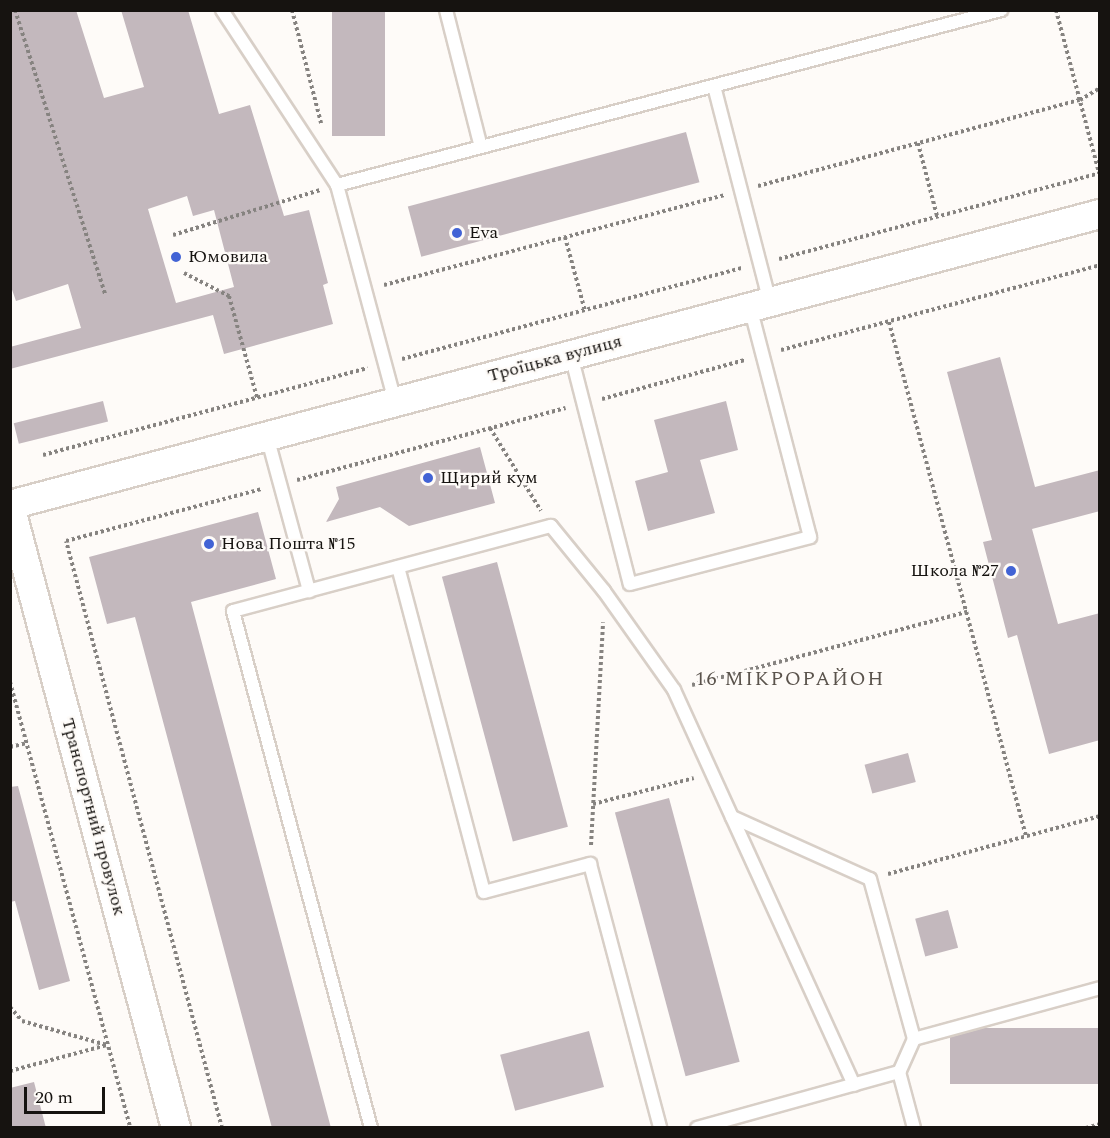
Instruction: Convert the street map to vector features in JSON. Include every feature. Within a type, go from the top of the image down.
[{"type":"street","name":"Троїцька вулиця","points":[[10,505],[1100,214]]},
{"type":"street","name":"Транспортний провулок","points":[[10,505],[176,1128]]},
{"type":"lane","points":[[222,10],[338,185],[395,402]]},
{"type":"lane","points":[[446,10],[481,147]]},
{"type":"lane","points":[[338,185],[1000,10]]},
{"type":"lane","points":[[571,355],[630,584],[810,537],[762,356],[760,264],[714,86]]},
{"type":"lane","points":[[267,436],[309,591]]},
{"type":"lane","points":[[370,1128],[233,611],[551,526],[604,591],[674,690],[854,1085]]},
{"type":"lane","points":[[398,567],[484,892],[590,864],[660,1128]]},
{"type":"lane","points":[[732,817],[870,879],[914,1039],[899,1072],[914,1128]]},
{"type":"lane","points":[[914,1039],[1100,988]]},
{"type":"lane","points":[[697,1128],[899,1072]]},
{"type":"path","points":[[15,10],[105,294]]},
{"type":"path","points":[[292,10],[323,131]]},
{"type":"path","points":[[43,455],[1099,173],[1056,10]]},
{"type":"path","points":[[10,18],[17,18]]},
{"type":"path","points":[[1080,100],[1100,88]]},
{"type":"path","points":[[918,143],[937,216]]},
{"type":"path","points":[[173,235],[338,185]]},
{"type":"path","points":[[565,237],[585,311]]},
{"type":"path","points":[[222,1128],[66,542],[1100,265]]},
{"type":"path","points":[[184,273],[229,296],[257,398]]},
{"type":"path","points":[[889,322],[1026,836]]},
{"type":"path","points":[[490,428],[551,526]]},
{"type":"path","points":[[590,864],[604,591]]},
{"type":"path","points":[[674,690],[967,612]]},
{"type":"path","points":[[10,682],[130,1128]]},
{"type":"path","points":[[10,747],[27,743]]},
{"type":"path","points":[[593,804],[712,773]]},
{"type":"path","points":[[870,879],[1100,816]]},
{"type":"path","points":[[10,1008],[22,1021],[108,1045]]},
{"type":"path","points":[[10,1071],[108,1045]]},
{"type":"path","points":[[1086,1128],[1100,1124]]},
{"type":"building","name":"Юмовила","points":[[10,10],[76,10],[104,98],[144,87],[121,10],[188,10],[219,114],[250,105],[284,216],[309,210],[328,283],[323,285],[333,324],[224,354],[213,315],[10,369],[10,347],[81,328],[68,284],[16,301],[10,284]],"holes":[[[187,196],[193,216],[214,210],[234,287],[176,303],[148,209]]]},
{"type":"building","points":[[332,10],[385,10],[385,136],[332,136]]},
{"type":"building","points":[[686,132],[699,182],[421,257],[408,207]]},
{"type":"building","points":[[1000,357],[1035,487],[1100,470],[1100,511],[1032,529],[1058,624],[1100,613],[1100,740],[1049,754],[1017,635],[1008,638],[983,542],[992,540],[947,372]]},
{"type":"building","points":[[103,401],[108,421],[19,444],[14,423]]},
{"type":"building","points":[[726,401],[738,450],[700,460],[715,513],[648,531],[635,481],[668,472],[654,420]]},
{"type":"building","points":[[480,447],[495,503],[409,526],[380,507],[326,522],[339,499],[336,487]]},
{"type":"building","points":[[258,512],[276,579],[191,602],[331,1128],[272,1128],[135,617],[107,624],[89,557]]},
{"type":"building","points":[[497,562],[568,827],[513,841],[442,577]]},
{"type":"building","points":[[908,753],[916,782],[872,794],[865,765]]},
{"type":"building","points":[[18,786],[70,981],[39,990],[15,901],[10,902],[10,787]]},
{"type":"building","points":[[669,798],[740,1062],[686,1076],[615,812]]},
{"type":"building","points":[[948,910],[958,948],[925,956],[915,919]]},
{"type":"building","points":[[950,1028],[1100,1028],[1100,1084],[950,1084]]},
{"type":"building","points":[[589,1031],[604,1087],[515,1111],[500,1055]]},
{"type":"building","points":[[34,1082],[46,1128],[10,1128],[10,1088]]},
{"type":"place","name":"Eva","points":[[457,233]]},
{"type":"place","name":"Юмовила","points":[[176,257]]},
{"type":"place","name":"Щирий кум","points":[[428,478]]},
{"type":"place","name":"Нова Пошта №15","points":[[209,544]]},
{"type":"place","name":"Школа №27","points":[[1011,571]]},
{"type":"district","name":"16 МІКРОРАЙОН","points":[[790,679]]}]
